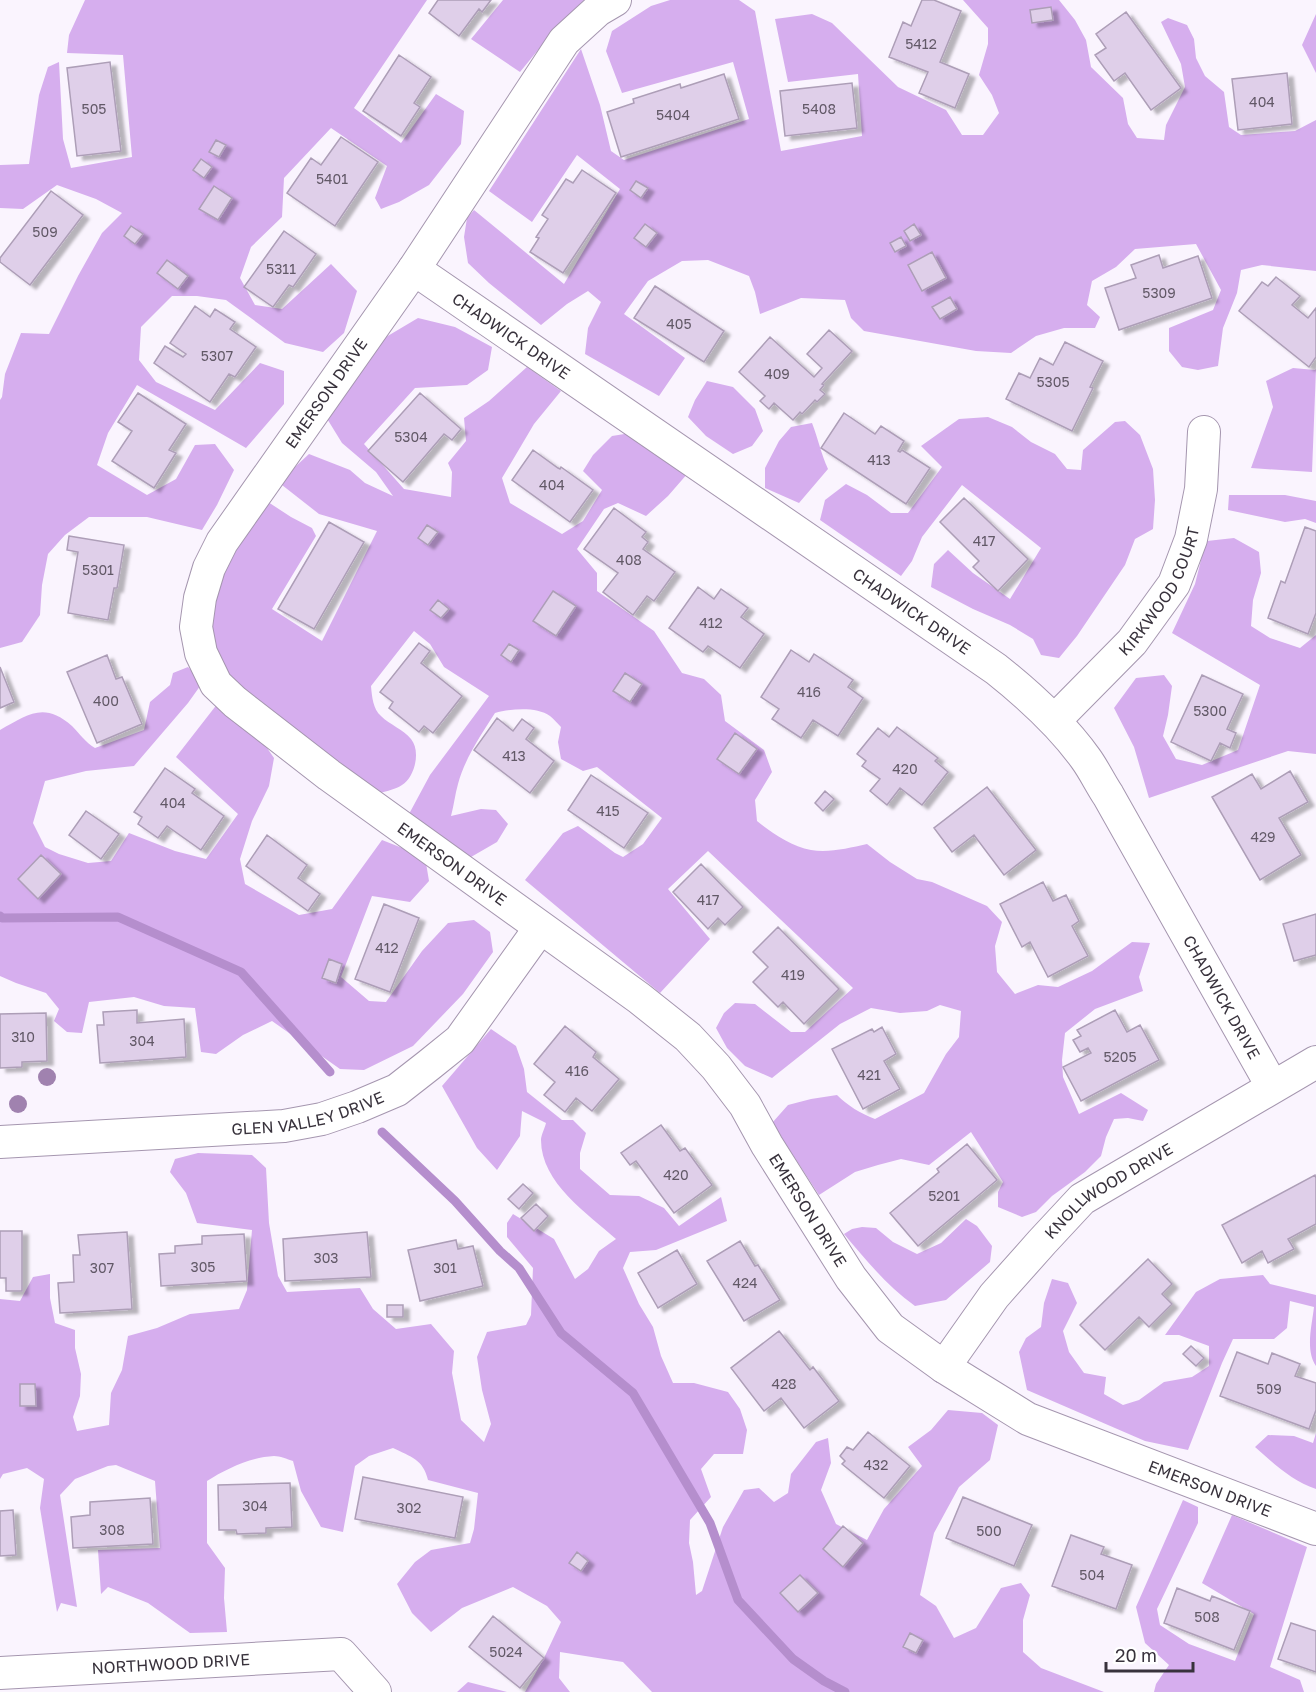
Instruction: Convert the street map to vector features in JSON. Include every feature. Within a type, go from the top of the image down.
[{"type":"street","name":"EMERSON DRIVE","points":[[615,0],[598,10],[564,41],[414,269],[222,542],[209,568],[200,598],[196,627],[201,653],[216,684],[235,702],[329,775],[647,1004],[688,1037],[716,1067],[745,1105],[767,1145],[851,1278],[890,1328],[944,1367],[1029,1419],[1316,1528]]},
{"type":"street","name":"CHADWICK DRIVE","points":[[414,269],[996,669],[1055,720],[1092,768],[1272,1086]]},
{"type":"street","name":"KIRKWOOD COURT","points":[[1055,720],[1132,642],[1173,584],[1191,539],[1201,489],[1204,432]]},
{"type":"street","name":"GLEN VALLEY DRIVE","points":[[0,1142],[284,1126],[321,1119],[357,1107],[397,1090],[460,1040],[540,928]]},
{"type":"street","name":"KNOLLWOOD DRIVE","points":[[944,1367],[994,1296],[1082,1199],[1316,1062]]},
{"type":"street","name":"NORTHWOOD DRIVE","points":[[0,1672],[341,1654],[375,1692]]},
{"type":"shaded area","points":[[85,0],[427,0],[354,108],[401,143],[436,94],[464,111],[461,144],[429,185],[381,209],[375,198],[387,166],[331,128],[284,178],[282,217],[251,247],[240,278],[255,305],[282,309],[331,264],[357,291],[344,333],[323,352],[285,343],[226,300],[197,296],[172,296],[141,327],[139,360],[156,382],[215,410],[260,363],[284,371],[284,404],[246,448],[137,385],[108,433],[97,465],[147,495],[176,479],[195,445],[215,444],[234,470],[217,505],[202,530],[147,517],[89,517],[65,535],[48,554],[42,585],[40,615],[22,642],[0,648],[0,400],[5,374],[21,333],[49,334],[102,233],[122,213],[96,199],[57,185],[23,209],[0,208],[0,165],[29,164],[39,95],[48,67],[59,62],[63,139],[71,168],[132,157],[123,55],[67,53],[69,35]]},
{"type":"shaded area","points":[[503,0],[584,0],[552,33],[520,72],[471,39]]},
{"type":"shaded area","points":[[670,0],[739,0],[755,11],[781,151],[862,136],[858,74],[788,82],[775,19],[812,14],[832,23],[898,87],[946,110],[962,135],[983,135],[999,113],[992,95],[979,75],[988,44],[988,28],[963,0],[1059,0],[1075,20],[1086,40],[1091,67],[1123,98],[1128,124],[1137,138],[1164,140],[1166,125],[1185,87],[1181,64],[1161,22],[1168,18],[1187,25],[1194,39],[1196,58],[1205,76],[1224,92],[1229,127],[1241,135],[1295,131],[1316,120],[1316,271],[1262,265],[1241,270],[1237,293],[1223,328],[1218,366],[1198,370],[1182,367],[1169,351],[1169,328],[1213,310],[1221,290],[1196,244],[1135,249],[1116,267],[1092,281],[1087,305],[1100,317],[1095,328],[1064,328],[1036,336],[1011,353],[976,351],[864,331],[851,318],[845,300],[801,298],[760,314],[749,276],[708,260],[682,261],[648,281],[624,314],[685,358],[659,396],[585,354],[588,328],[601,302],[588,291],[541,325],[468,263],[464,237],[467,218],[474,210],[564,284],[620,189],[577,155],[532,222],[489,191],[581,49],[600,105],[611,151],[624,160],[749,119],[733,62],[622,93],[606,51],[612,31],[651,6]]},
{"type":"shaded area","points":[[1316,14],[1316,73],[1302,45]]},
{"type":"shaded area","points":[[418,318],[455,327],[492,347],[488,370],[467,385],[415,388],[364,444],[404,489],[451,497],[452,472],[448,463],[466,441],[464,418],[489,401],[527,367],[561,391],[534,424],[502,478],[510,503],[562,534],[583,521],[602,490],[583,471],[593,455],[612,436],[637,432],[688,473],[646,516],[618,503],[604,509],[577,549],[597,573],[597,591],[654,631],[682,673],[704,679],[721,695],[725,721],[764,750],[772,772],[755,800],[757,821],[782,838],[811,850],[832,850],[867,844],[917,879],[932,882],[987,906],[1002,922],[995,946],[997,972],[1015,994],[1038,985],[1058,987],[1092,971],[1132,942],[1150,943],[1139,977],[1143,991],[1095,1009],[1065,1033],[1062,1060],[1063,1077],[1079,1114],[1121,1093],[1148,1110],[1143,1121],[1128,1118],[1114,1119],[1101,1156],[1036,1212],[1022,1217],[998,1207],[998,1192],[1003,1182],[971,1132],[929,1165],[901,1159],[878,1165],[855,1172],[819,1195],[772,1123],[788,1105],[837,1095],[854,1109],[875,1119],[924,1093],[946,1054],[959,1037],[961,1011],[940,1005],[927,1011],[900,1013],[871,1008],[840,1024],[772,1078],[745,1066],[727,1048],[716,1028],[724,1013],[735,1003],[755,1004],[791,1032],[805,1032],[853,988],[708,851],[668,889],[710,939],[660,993],[525,880],[563,833],[578,826],[623,857],[643,844],[662,818],[597,767],[583,771],[561,759],[558,742],[561,727],[550,716],[530,710],[495,713],[474,747],[461,774],[451,816],[481,809],[496,810],[508,824],[497,842],[471,857],[444,846],[409,814],[430,775],[489,696],[444,667],[430,644],[414,631],[371,686],[373,702],[378,713],[408,736],[416,750],[415,764],[407,781],[397,788],[380,793],[222,681],[208,619],[231,547],[265,500],[312,528],[316,536],[272,609],[322,641],[377,531],[319,514],[282,485],[295,467],[309,454],[350,470],[365,483],[393,496],[376,472],[342,443],[326,417],[386,337]]},
{"type":"shaded area","points":[[1293,368],[1316,369],[1312,472],[1251,468],[1273,407],[1266,381]]},
{"type":"shaded area","points":[[707,381],[733,387],[755,409],[763,431],[752,446],[733,454],[706,436],[688,417]]},
{"type":"shaded area","points":[[988,417],[1012,427],[1031,442],[1055,454],[1067,469],[1081,470],[1083,450],[1115,422],[1125,421],[1140,435],[1153,469],[1155,500],[1153,529],[1135,539],[1125,565],[1077,636],[1059,658],[1041,655],[1033,639],[1010,625],[931,587],[934,564],[948,550],[973,573],[1010,599],[1041,548],[962,485],[922,537],[912,561],[901,576],[820,520],[825,500],[846,484],[867,495],[891,513],[908,513],[942,467],[921,446],[959,419]]},
{"type":"shaded area","points":[[812,423],[828,469],[799,503],[765,488],[765,468],[779,441],[791,427]]},
{"type":"shaded area","points":[[1229,495],[1285,495],[1316,501],[1316,523],[1305,519],[1285,522],[1228,510]]},
{"type":"shaded area","points":[[1234,538],[1259,552],[1261,573],[1253,600],[1251,626],[1270,638],[1300,648],[1316,635],[1316,754],[1288,751],[1149,798],[1134,747],[1114,708],[1136,678],[1164,675],[1172,686],[1163,736],[1176,759],[1202,765],[1238,750],[1260,685],[1172,633],[1195,584],[1207,541]]},
{"type":"shaded area","points":[[188,667],[203,682],[134,766],[86,771],[45,781],[33,823],[45,847],[88,863],[111,861],[129,833],[175,851],[206,859],[238,814],[176,757],[218,703],[265,745],[274,758],[269,786],[252,821],[240,859],[245,884],[299,915],[332,909],[382,840],[425,857],[429,881],[410,902],[372,896],[341,977],[369,1001],[386,1002],[422,951],[448,923],[474,920],[490,932],[493,952],[463,994],[413,1046],[364,1070],[340,1069],[272,1021],[243,1035],[216,1054],[201,1052],[195,1008],[164,1006],[134,997],[89,1002],[82,1033],[67,1032],[54,1021],[59,1009],[46,993],[0,976],[0,730],[27,716],[44,712],[62,718],[95,748],[144,730],[150,702],[170,685],[173,673]]},
{"type":"shaded area","points":[[491,1029],[516,1046],[524,1069],[527,1092],[562,1120],[573,1120],[586,1133],[580,1153],[580,1169],[610,1195],[639,1196],[664,1208],[679,1226],[721,1197],[727,1221],[656,1250],[630,1252],[623,1268],[639,1304],[653,1327],[661,1356],[673,1383],[694,1383],[728,1392],[740,1409],[747,1430],[743,1454],[714,1454],[701,1469],[711,1497],[690,1520],[689,1543],[696,1595],[702,1591],[723,1527],[744,1490],[759,1488],[774,1502],[788,1493],[791,1474],[816,1442],[828,1438],[831,1463],[821,1490],[836,1524],[867,1540],[884,1509],[922,1466],[908,1447],[931,1430],[948,1410],[982,1413],[998,1425],[990,1460],[959,1487],[934,1533],[920,1595],[936,1606],[954,1638],[976,1628],[1001,1588],[1021,1583],[1030,1595],[1023,1620],[1023,1652],[1041,1668],[1104,1692],[652,1692],[623,1662],[560,1652],[559,1678],[570,1692],[525,1692],[561,1622],[547,1606],[513,1587],[462,1608],[431,1632],[412,1613],[397,1584],[415,1562],[431,1550],[470,1543],[478,1493],[428,1480],[419,1463],[393,1448],[369,1456],[355,1466],[343,1532],[321,1527],[301,1491],[293,1461],[276,1456],[256,1459],[230,1468],[207,1481],[207,1543],[225,1568],[224,1598],[227,1632],[190,1633],[148,1603],[108,1587],[101,1594],[98,1550],[160,1548],[155,1481],[116,1465],[75,1479],[60,1495],[77,1607],[61,1603],[57,1612],[40,1508],[44,1479],[27,1468],[3,1474],[0,1479],[0,1299],[20,1301],[33,1277],[50,1274],[50,1298],[55,1323],[75,1330],[75,1348],[81,1374],[80,1396],[73,1417],[77,1431],[109,1425],[111,1393],[122,1370],[128,1336],[157,1328],[190,1314],[239,1309],[247,1290],[252,1230],[197,1223],[186,1193],[170,1172],[175,1159],[198,1153],[252,1155],[266,1168],[269,1223],[278,1276],[287,1292],[360,1288],[373,1309],[396,1329],[431,1324],[454,1351],[452,1373],[461,1420],[484,1442],[491,1424],[482,1390],[477,1357],[487,1332],[526,1325],[531,1315],[533,1268],[507,1237],[507,1223],[513,1214],[554,1239],[575,1279],[588,1269],[599,1251],[616,1239],[580,1208],[557,1184],[543,1156],[541,1140],[546,1123],[522,1111],[520,1136],[497,1170],[477,1148],[442,1086]]},
{"type":"shaded area","points":[[966,1219],[977,1226],[992,1246],[990,1262],[946,1300],[915,1306],[886,1281],[844,1234],[862,1227],[876,1228],[893,1242],[917,1254],[941,1243]]},
{"type":"shaded area","points":[[1263,1275],[1270,1284],[1316,1295],[1316,1366],[1310,1345],[1314,1307],[1290,1301],[1287,1328],[1274,1339],[1233,1339],[1188,1450],[1145,1441],[1027,1390],[1019,1352],[1026,1338],[1041,1327],[1044,1303],[1052,1279],[1068,1283],[1077,1303],[1063,1331],[1069,1352],[1084,1373],[1106,1377],[1104,1394],[1123,1405],[1139,1400],[1164,1382],[1192,1377],[1209,1366],[1209,1346],[1179,1335],[1165,1335],[1196,1292],[1220,1279]]},
{"type":"shaded area","points":[[1316,1433],[1316,1489],[1291,1477],[1255,1447],[1268,1435],[1294,1436],[1313,1443]]},
{"type":"shaded area","points":[[1183,1500],[1198,1507],[1198,1523],[1157,1609],[1160,1625],[1189,1644],[1235,1661],[1254,1614],[1202,1583],[1232,1515],[1307,1547],[1270,1667],[1300,1680],[1304,1692],[1154,1692],[1156,1684],[1169,1665],[1145,1643],[1136,1607]]},
{"type":"shaded area","points":[[468,1682],[507,1692],[457,1692]]},
{"type":"building","points":[[438,0],[491,0],[482,12],[479,9],[459,36],[429,13]]},
{"type":"building","points":[[922,0],[934,0],[961,11],[940,62],[969,74],[955,108],[919,93],[928,72],[889,57],[903,22],[911,26]]},
{"type":"building","points":[[1051,7],[1053,20],[1032,23],[1030,10]]},
{"type":"building","points":[[1126,12],[1181,88],[1151,110],[1125,73],[1114,81],[1095,55],[1106,48],[1096,34]]},
{"type":"building","points":[[399,55],[431,77],[414,103],[420,107],[401,136],[363,111]]},
{"type":"building","points":[[110,62],[121,151],[77,156],[67,68]]},
{"type":"building","points":[[1287,73],[1292,124],[1238,130],[1232,79]]},
{"type":"building","points":[[724,74],[739,119],[621,157],[607,112],[634,103],[633,99],[680,84],[681,88]]},
{"type":"building","points":[[852,83],[857,128],[785,136],[780,91]]},
{"type":"building","points":[[341,137],[378,162],[335,226],[287,193],[311,158],[321,165]]},
{"type":"building","points":[[216,140],[226,145],[219,157],[209,152]]},
{"type":"building","points":[[201,159],[212,167],[204,178],[193,170]]},
{"type":"building","points":[[582,170],[616,193],[563,273],[530,252],[539,238],[536,237],[548,219],[542,215],[566,179],[573,183]]},
{"type":"building","points":[[636,181],[648,188],[641,198],[630,190]]},
{"type":"building","points":[[214,186],[232,198],[218,220],[199,209]]},
{"type":"building","points":[[51,191],[83,215],[30,285],[0,262],[0,258]]},
{"type":"building","points":[[645,224],[657,233],[646,247],[634,238]]},
{"type":"building","points":[[914,224],[921,235],[910,241],[904,231]]},
{"type":"building","points":[[131,226],[143,234],[135,244],[124,236]]},
{"type":"building","points":[[284,231],[316,254],[293,287],[289,285],[273,307],[244,287]]},
{"type":"building","points":[[901,237],[906,246],[895,252],[890,243]]},
{"type":"building","points":[[932,252],[946,278],[922,291],[908,265]]},
{"type":"building","points":[[1159,255],[1163,268],[1198,256],[1212,298],[1119,330],[1105,288],[1136,278],[1131,265]]},
{"type":"building","points":[[167,260],[188,276],[178,289],[157,273]]},
{"type":"building","points":[[1276,277],[1300,296],[1292,305],[1308,318],[1316,308],[1316,357],[1309,367],[1239,311],[1262,282],[1268,286]]},
{"type":"building","points":[[655,286],[724,331],[704,362],[634,318]]},
{"type":"building","points":[[950,297],[957,309],[940,319],[932,307]]},
{"type":"building","points":[[195,306],[210,317],[215,309],[235,322],[230,329],[256,347],[235,377],[229,374],[210,402],[154,363],[165,346],[183,357],[186,354],[170,343]]},
{"type":"building","points":[[829,330],[852,351],[822,384],[824,385],[820,390],[825,394],[793,420],[774,403],[769,409],[760,401],[765,396],[739,372],[770,337],[814,377],[822,368],[807,354]]},
{"type":"building","points":[[1065,342],[1103,361],[1072,431],[1006,399],[1019,373],[1030,378],[1040,358],[1053,365]]},
{"type":"building","points":[[138,393],[186,424],[169,450],[176,453],[154,488],[112,461],[132,431],[118,422]]},
{"type":"building","points":[[420,393],[461,429],[452,440],[444,434],[403,482],[368,451]]},
{"type":"building","points":[[844,413],[875,434],[881,426],[904,441],[898,451],[902,450],[930,468],[906,504],[821,448]]},
{"type":"building","points":[[533,450],[593,490],[570,522],[512,480]]},
{"type":"building","points":[[964,498],[1028,559],[998,591],[973,567],[979,561],[940,522]]},
{"type":"building","points":[[614,508],[646,532],[642,537],[648,542],[643,549],[675,572],[654,601],[647,596],[633,615],[603,592],[618,573],[584,549]]},
{"type":"building","points":[[329,522],[364,542],[314,629],[278,609]]},
{"type":"building","points":[[427,525],[438,532],[428,545],[418,538]]},
{"type":"building","points":[[1305,527],[1316,531],[1316,613],[1308,634],[1268,618],[1281,581],[1285,583]]},
{"type":"building","points":[[69,536],[124,545],[117,588],[114,588],[108,620],[68,613],[78,552],[67,550]]},
{"type":"building","points":[[698,587],[714,599],[721,589],[748,608],[741,617],[764,634],[740,668],[708,646],[703,652],[669,628]]},
{"type":"building","points":[[553,591],[576,606],[556,636],[533,621]]},
{"type":"building","points":[[438,600],[449,609],[441,618],[430,610]]},
{"type":"building","points":[[419,643],[430,651],[421,663],[462,696],[433,733],[424,726],[419,732],[389,708],[393,702],[380,692]]},
{"type":"building","points":[[509,644],[519,650],[511,662],[501,655]]},
{"type":"building","points":[[791,650],[809,662],[814,654],[853,680],[848,687],[863,698],[838,736],[813,720],[801,738],[772,719],[779,709],[761,697]]},
{"type":"building","points":[[107,655],[116,679],[122,677],[142,724],[97,743],[67,672]]},
{"type":"building","points":[[0,667],[14,702],[0,708]]},
{"type":"building","points":[[625,673],[642,684],[630,702],[613,691]]},
{"type":"building","points":[[1202,675],[1243,694],[1227,729],[1236,733],[1230,748],[1220,743],[1211,761],[1171,742]]},
{"type":"building","points":[[497,718],[513,731],[522,719],[534,728],[526,739],[554,761],[530,793],[474,750]]},
{"type":"building","points":[[897,727],[938,758],[935,761],[948,772],[922,805],[900,788],[887,805],[870,791],[880,779],[862,766],[866,761],[857,754],[878,728],[889,737]]},
{"type":"building","points":[[735,733],[757,749],[739,774],[717,759]]},
{"type":"building","points":[[165,768],[195,789],[192,793],[224,816],[201,850],[167,826],[158,838],[138,824],[142,817],[134,812]]},
{"type":"building","points":[[1290,771],[1308,802],[1279,818],[1301,855],[1260,880],[1212,797],[1252,774],[1261,789]]},
{"type":"building","points":[[591,775],[648,813],[624,848],[568,810]]},
{"type":"building","points":[[987,787],[1036,850],[1004,875],[974,835],[952,852],[934,828]]},
{"type":"building","points":[[825,791],[834,799],[823,811],[815,803]]},
{"type":"building","points":[[86,811],[119,834],[101,859],[69,835]]},
{"type":"building","points":[[267,835],[307,865],[298,878],[320,894],[308,911],[246,866]]},
{"type":"building","points":[[41,855],[61,874],[38,899],[18,879]]},
{"type":"building","points":[[701,864],[743,907],[725,925],[718,918],[708,929],[673,892]]},
{"type":"building","points":[[1043,882],[1053,901],[1066,895],[1079,921],[1072,926],[1088,956],[1048,977],[1030,942],[1022,947],[1000,904]]},
{"type":"building","points":[[384,904],[419,918],[390,992],[355,979]]},
{"type":"building","points":[[1316,914],[1316,955],[1294,961],[1283,924]]},
{"type":"building","points":[[778,927],[839,989],[804,1024],[783,1002],[778,1007],[753,982],[768,967],[753,952]]},
{"type":"building","points":[[329,959],[342,964],[336,983],[322,978]]},
{"type":"building","points":[[137,1010],[137,1023],[184,1019],[186,1057],[100,1063],[97,1025],[104,1025],[103,1012]]},
{"type":"building","points":[[1115,1010],[1127,1032],[1140,1025],[1159,1060],[1081,1101],[1063,1067],[1091,1053],[1088,1048],[1080,1052],[1073,1040],[1081,1036],[1077,1030]]},
{"type":"building","points":[[46,1013],[47,1061],[22,1062],[22,1067],[0,1068],[0,1014]]},
{"type":"building","points":[[565,1026],[596,1052],[593,1057],[619,1079],[592,1111],[576,1098],[565,1112],[544,1095],[555,1082],[534,1064]]},
{"type":"building","points":[[882,1027],[896,1054],[884,1061],[900,1089],[863,1109],[832,1049],[872,1029],[874,1032]]},
{"type":"building","points":[[661,1125],[680,1151],[685,1148],[712,1185],[674,1213],[636,1161],[630,1165],[621,1153]]},
{"type":"building","points":[[967,1144],[997,1180],[918,1246],[890,1213],[939,1172],[937,1169]]},
{"type":"building","points":[[1315,1175],[1316,1224],[1288,1239],[1294,1249],[1268,1263],[1262,1251],[1242,1263],[1222,1225]]},
{"type":"building","points":[[523,1184],[533,1193],[519,1209],[508,1199]]},
{"type":"building","points":[[536,1204],[548,1216],[534,1231],[521,1218]]},
{"type":"building","points":[[0,1231],[22,1231],[22,1291],[6,1291],[6,1278],[0,1278]]},
{"type":"building","points":[[127,1232],[132,1309],[60,1313],[58,1283],[74,1282],[73,1255],[80,1255],[78,1235]]},
{"type":"building","points":[[367,1232],[371,1277],[285,1281],[283,1239]]},
{"type":"building","points":[[244,1234],[247,1281],[161,1286],[159,1254],[175,1253],[175,1246],[202,1244],[202,1236]]},
{"type":"building","points":[[456,1240],[458,1249],[473,1246],[483,1286],[420,1301],[408,1250]]},
{"type":"building","points":[[740,1241],[780,1300],[744,1321],[707,1261]]},
{"type":"building","points":[[677,1250],[697,1284],[658,1308],[638,1273]]},
{"type":"building","points":[[1148,1259],[1172,1284],[1162,1294],[1172,1304],[1149,1327],[1139,1317],[1105,1350],[1080,1325]]},
{"type":"building","points":[[387,1305],[403,1305],[403,1317],[387,1317]]},
{"type":"building","points":[[779,1331],[810,1370],[813,1367],[839,1401],[804,1428],[781,1398],[764,1411],[731,1368]]},
{"type":"building","points":[[1191,1346],[1204,1358],[1196,1366],[1183,1354]]},
{"type":"building","points":[[1237,1352],[1268,1364],[1272,1353],[1300,1364],[1295,1376],[1316,1383],[1316,1410],[1309,1429],[1220,1396]]},
{"type":"building","points":[[20,1384],[35,1384],[36,1406],[20,1406]]},
{"type":"building","points":[[868,1432],[910,1466],[884,1498],[842,1464],[845,1461],[840,1456],[847,1447],[853,1450]]},
{"type":"building","points":[[363,1477],[463,1497],[455,1538],[355,1519]]},
{"type":"building","points":[[290,1483],[292,1527],[266,1528],[266,1533],[237,1534],[236,1530],[219,1530],[218,1485]]},
{"type":"building","points":[[963,1497],[1032,1525],[1014,1566],[946,1538]]},
{"type":"building","points":[[150,1498],[153,1544],[73,1548],[71,1517],[90,1515],[90,1502]]},
{"type":"building","points":[[13,1510],[16,1555],[0,1556],[0,1511]]},
{"type":"building","points":[[843,1526],[863,1543],[843,1567],[823,1549]]},
{"type":"building","points":[[1071,1535],[1104,1547],[1101,1554],[1132,1565],[1116,1609],[1052,1586]]},
{"type":"building","points":[[577,1552],[588,1561],[581,1571],[569,1563]]},
{"type":"building","points":[[800,1575],[818,1593],[798,1612],[780,1593]]},
{"type":"building","points":[[1177,1588],[1210,1601],[1212,1596],[1250,1611],[1234,1650],[1164,1623]]},
{"type":"building","points":[[493,1616],[544,1658],[520,1688],[469,1647]]},
{"type":"building","points":[[1291,1623],[1316,1631],[1316,1672],[1278,1659]]},
{"type":"building","points":[[910,1633],[923,1640],[916,1653],[903,1647]]},
{"type":"waterway","points":[[0,916],[2,918],[118,917],[241,972],[330,1072]]},
{"type":"waterway","points":[[382,1132],[455,1201],[500,1251],[519,1268],[561,1333],[633,1393],[710,1523],[738,1600],[793,1659],[824,1681],[845,1692]]}]
